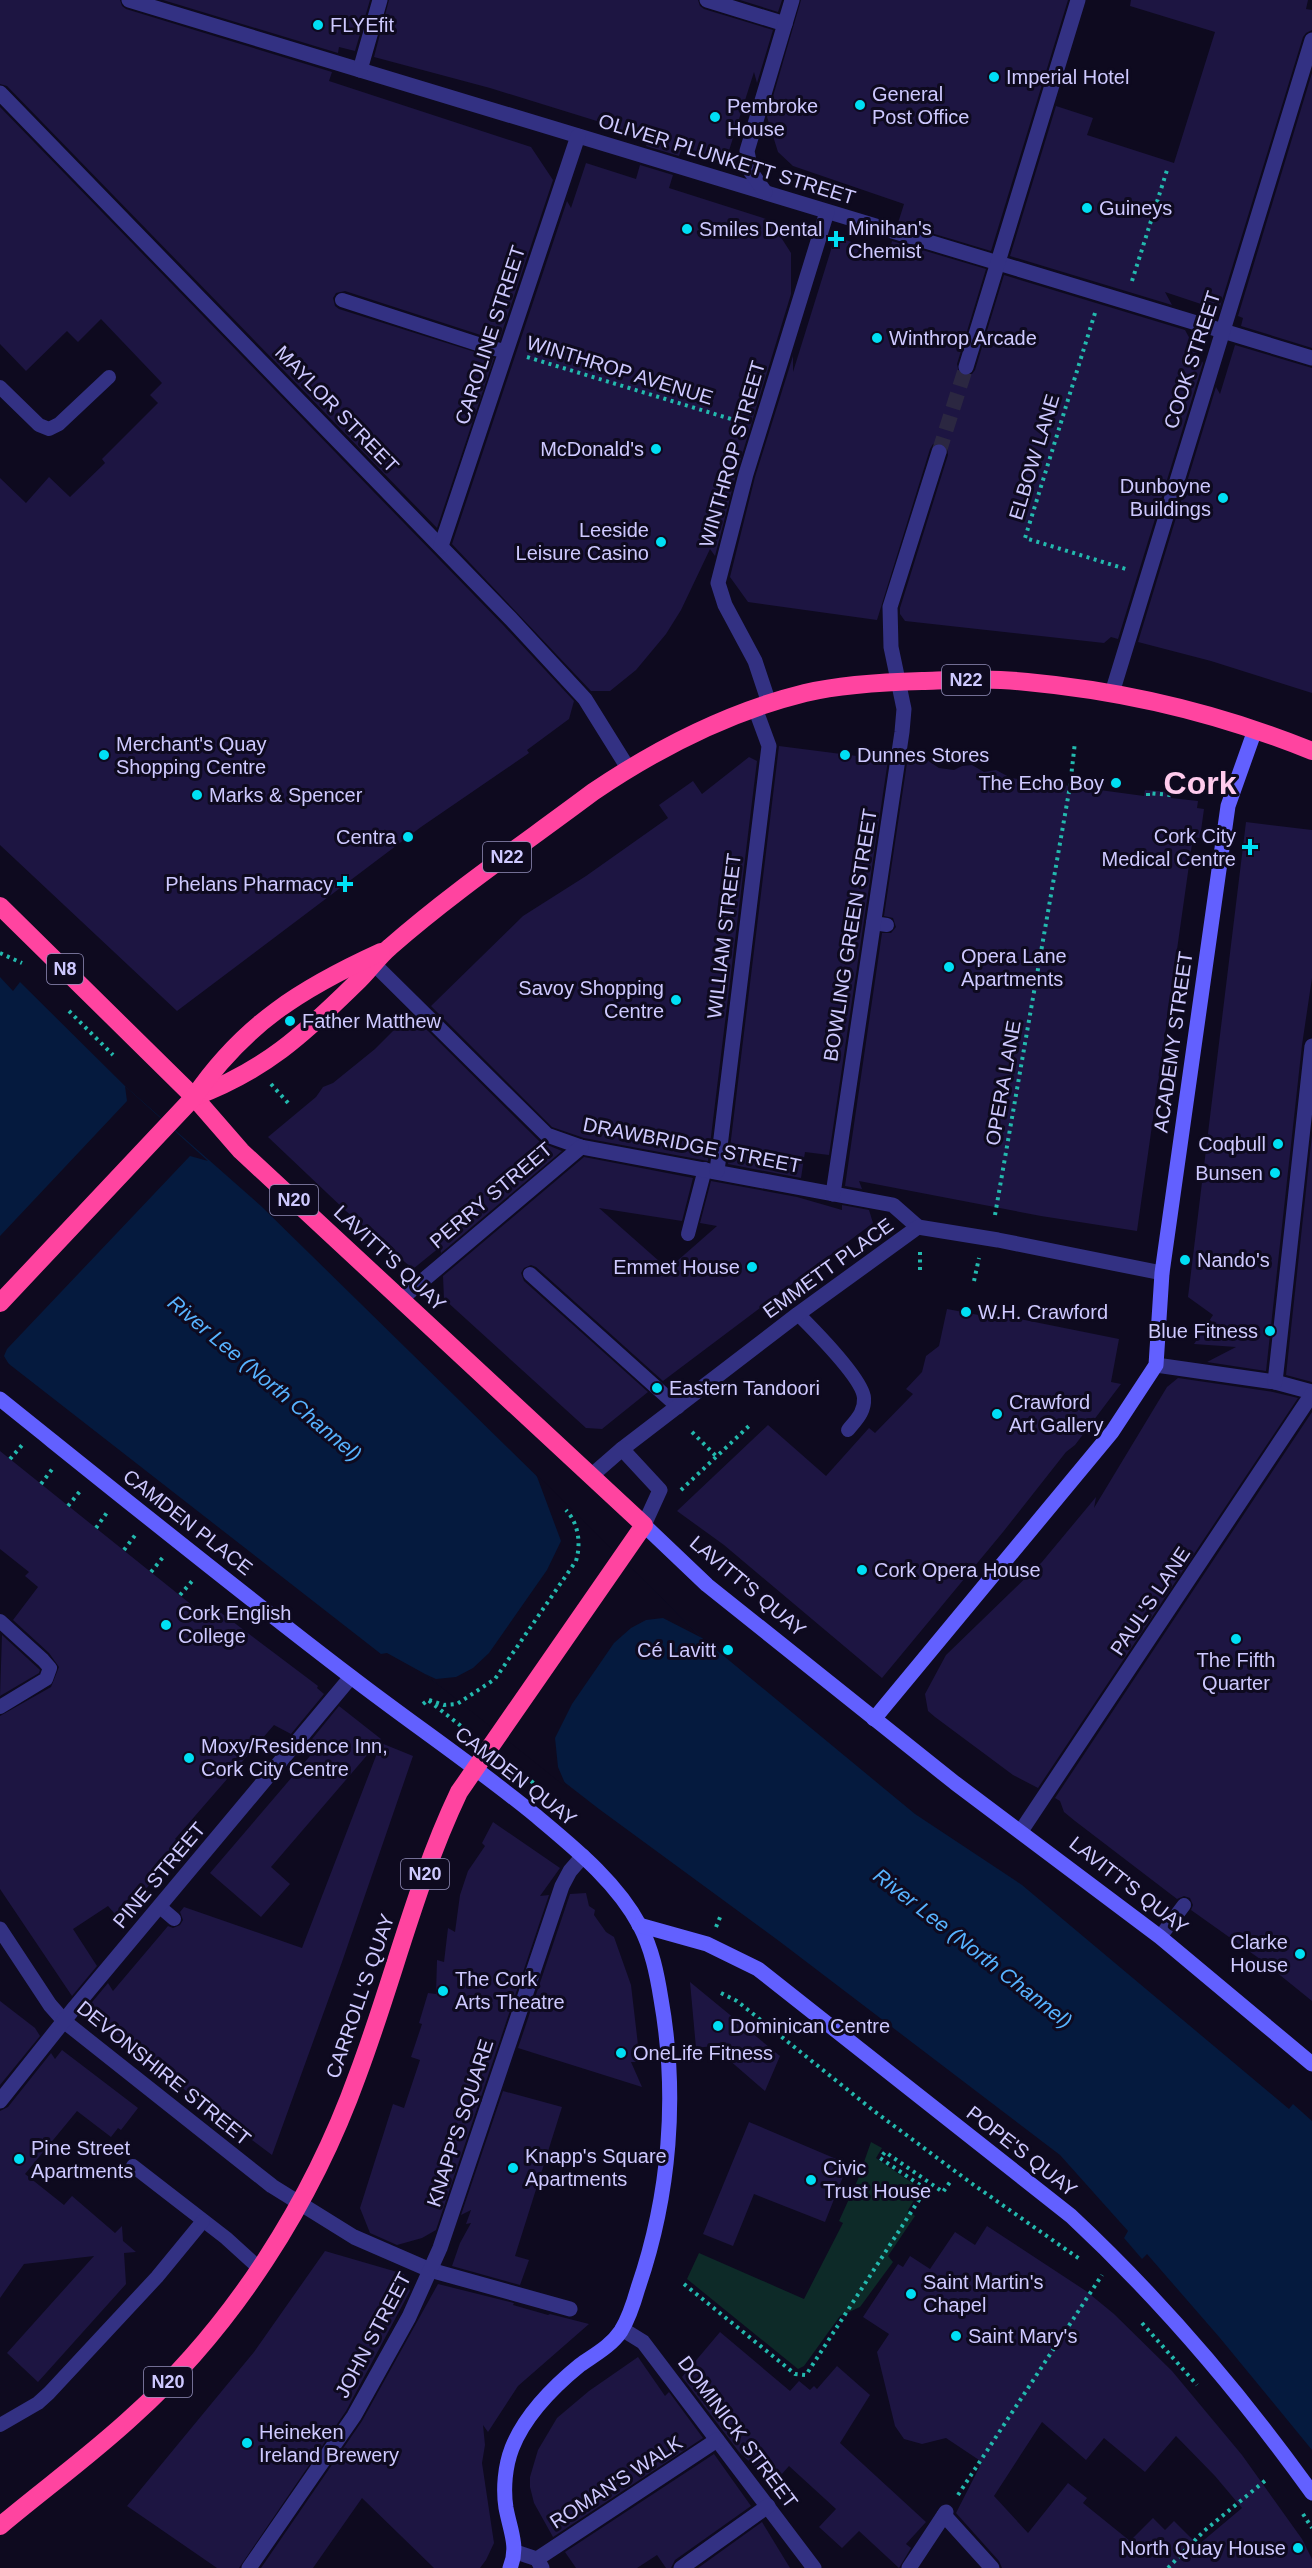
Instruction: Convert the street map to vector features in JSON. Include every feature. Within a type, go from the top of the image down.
[{"type":"highway","name":"N22","points":[[194,1097],[213,1068],[235,1044],[265,1018],[300,994],[388,949],[556,819],[628,768],[717,722],[762,706],[808,692],[900,682],[1024,681],[1112,693],[1173,706],[1255,730],[1312,751]]},
{"type":"highway","name":"N8","points":[[0,906],[194,1097]]},
{"type":"highway","name":"N22","points":[[194,1097],[227,1084],[257,1068],[280,1051],[335,1003],[375,965],[388,949]]},
{"type":"highway","points":[[0,1303],[194,1097]]},
{"type":"highway","name":"LAVITT'S QUAY","points":[[194,1097],[241,1151],[644,1525]]},
{"type":"highway","name":"N20","points":[[474,1767],[644,1525]]},
{"type":"highway","name":"CARROLL'S QUAY","points":[[299,2204],[331,2140],[358,2075],[445,1821],[474,1767]]},
{"type":"highway","name":"N20","points":[[0,2526],[134,2415],[176,2373],[215,2329],[276,2244],[299,2204]]},
{"type":"street","name":"OLIVER PLUNKETT STREET","points":[[129,0],[167,5],[360,70],[1312,358]]},
{"type":"street","points":[[360,70],[380,0]]},
{"type":"street","points":[[707,0],[785,24]]},
{"type":"street","points":[[766,193],[757,184],[751,172],[747,152],[792,0]]},
{"type":"street","points":[[966,367],[1078,0]]},
{"type":"street","name":"COOK STREET","points":[[1112,693],[1312,40]]},
{"type":"street","name":"MAYLOR STREET","points":[[0,93],[441,546],[585,699],[628,768]]},
{"type":"street","name":"CAROLINE STREET","points":[[441,546],[578,136]]},
{"type":"street","name":"WINTHROP STREET","points":[[762,706],[755,661],[725,605],[718,583],[760,427],[827,212]]},
{"type":"street","name":"BOWLING GREEN STREET","points":[[833,1194],[880,924],[902,732],[904,709],[891,647],[890,608],[939,452]]},
{"type":"street","name":"WILLIAM STREET","points":[[711,1170],[769,746],[762,706]]},
{"type":"street","name":"ACADEMY STREET","points":[[1156,1365],[1162,1273],[1228,806],[1255,730]]},
{"type":"street","name":"DRAWBRIDGE STREET","points":[[375,965],[547,1135],[582,1147],[893,1205],[918,1227]]},
{"type":"street","points":[[1275,1382],[1312,1046]]},
{"type":"street","name":"PERRY STREET","points":[[401,1299],[582,1147]]},
{"type":"street","name":"EMMETT PLACE","points":[[591,1476],[622,1449],[798,1314],[918,1227],[998,1240],[1162,1273]]},
{"type":"street","points":[[874,1719],[1112,1432],[1156,1365],[1275,1382],[1312,1393]]},
{"type":"street","name":"PAUL'S LANE","points":[[1021,1830],[1312,1393]]},
{"type":"street","name":"CAMDEN PLACE","points":[[0,1399],[351,1677]]},
{"type":"street","points":[[622,1449],[660,1490],[644,1525]]},
{"type":"street","name":"LAVITT'S QUAY","points":[[644,1525],[707,1585],[955,1783],[1021,1830],[1160,1937],[1312,2064]]},
{"type":"street","name":"CAMDEN QUAY","points":[[351,1677],[521,1803],[583,1856],[614,1888],[639,1925],[652,1955],[664,2017],[671,2097],[666,2170],[642,2277],[622,2329]]},
{"type":"street","name":"PINE STREET","points":[[0,2101],[351,1677]]},
{"type":"street","name":"KNAPP'S SQUARE","points":[[430,2270],[441,2248],[560,1892],[570,1871],[583,1856]]},
{"type":"street","name":"POPE'S QUAY","points":[[639,1925],[707,1944],[758,1969],[1071,2216],[1116,2257],[1174,2322],[1230,2388],[1312,2493]]},
{"type":"street","name":"DEVONSHIRE STREET","points":[[0,1929],[50,2005],[65,2022],[272,2186],[299,2204],[354,2237],[430,2270],[570,2309]]},
{"type":"street","name":"JOHN STREET","points":[[249,2568],[354,2416],[409,2317],[430,2270]]},
{"type":"street","points":[[510,2568],[516,2552],[504,2490],[512,2449],[541,2402],[578,2367],[608,2345],[622,2329]]},
{"type":"street","name":"DOMINICK STREET","points":[[622,2329],[643,2342],[814,2568]]},
{"type":"street","name":"ROMAN'S WALK","points":[[540,2564],[717,2440]]},
{"type":"street","points":[[681,2568],[768,2506]]},
{"type":"street","points":[[909,2568],[945,2513],[992,2568]]},
{"type":"street","points":[[516,2552],[540,2564]]},
{"type":"lane","points":[[342,300],[490,348],[506,351]]},
{"type":"lane","points":[[3,390],[39,425],[49,429],[59,424],[109,377]]},
{"type":"lane","points":[[688,1234],[711,1170]]},
{"type":"lane","points":[[530,1274],[678,1407]]},
{"type":"lane","points":[[798,1314],[852,1375],[864,1395],[864,1406],[859,1417],[848,1430]]},
{"type":"lane","points":[[0,1621],[50,1668],[46,1679],[0,1707]]},
{"type":"lane","points":[[1160,1937],[1184,1905]]},
{"type":"lane","points":[[160,1907],[174,1919]]},
{"type":"lane","points":[[134,2166],[226,2238],[259,2268]]},
{"type":"lane","points":[[0,2425],[38,2403],[49,2393],[157,2277],[203,2220]]},
{"type":"path","points":[[1131,283],[1168,166]]},
{"type":"path","name":"ELBOW LANE","points":[[1095,314],[1025,538],[1131,570]]},
{"type":"path","name":"WINTHROP AVENUE","points":[[506,351],[760,427]]},
{"type":"path","name":"OPERA LANE","points":[[995,1215],[1070,786],[1075,742]]},
{"type":"path","points":[[1148,796],[1148,793],[1171,795]]},
{"type":"path","points":[[0,953],[21,961],[29,970]]},
{"type":"path","points":[[63,1004],[113,1055]]},
{"type":"path","points":[[271,1084],[289,1104]]},
{"type":"path","points":[[920,1248],[920,1271]]},
{"type":"path","points":[[974,1281],[980,1254]]},
{"type":"path","points":[[681,1491],[750,1425]]},
{"type":"path","points":[[692,1431],[716,1456]]},
{"type":"path","points":[[10,1459],[24,1443]]},
{"type":"path","points":[[41,1484],[54,1467]]},
{"type":"path","points":[[68,1506],[81,1489]]},
{"type":"path","points":[[428,1700],[444,1705],[457,1704],[495,1679],[576,1561],[580,1546],[572,1516],[566,1510]]},
{"type":"path","points":[[96,1528],[108,1511]]},
{"type":"path","points":[[124,1550],[136,1534]]},
{"type":"path","points":[[151,1572],[164,1556]]},
{"type":"path","points":[[180,1595],[193,1580]]},
{"type":"path","points":[[721,1993],[737,2001],[844,2088],[954,2170],[1084,2262]]},
{"type":"path","points":[[684,2284],[795,2374],[806,2375],[926,2189],[880,2158],[885,2152],[943,2192],[950,2182]]},
{"type":"path","points":[[1092,2269],[1108,2284]]},
{"type":"path","points":[[945,2513],[986,2455],[1089,2293]]},
{"type":"path","points":[[1139,2319],[1200,2388]]},
{"type":"path","points":[[1168,2568],[1204,2531],[1266,2480]]},
{"type":"path","points":[[1300,2510],[1312,2528]]},
{"type":"green space","points":[[871,2142],[882,2148],[876,2158],[921,2189],[908,2210],[915,2216],[888,2256],[893,2262],[860,2307],[840,2316],[804,2366],[798,2369],[687,2279],[699,2253],[804,2299],[843,2223],[839,2221],[858,2179]]},
{"type":"water","name":"River Lee (North Channel)","points":[[0,977],[13,991],[20,982],[125,1086],[261,1206],[702,1638],[915,1814],[1022,1885],[1289,2109],[1293,2104],[1312,2121],[1312,2450],[1147,2254],[1142,2259],[1124,2238],[1128,2231],[1060,2155],[779,1941],[599,1809],[425,1674],[387,1653],[381,1654],[0,1357]]},
{"type":"pier","points":[[125,1086],[208,1161],[190,1156],[7,1349],[4,1356],[10,1366],[0,1357],[0,1236],[127,1101]]},
{"type":"pier","points":[[536,1474],[702,1638],[663,1618],[646,1620],[631,1628],[614,1643],[572,1704],[555,1738],[558,1767],[567,1788],[425,1674],[436,1679],[456,1677],[473,1668],[489,1653],[547,1570],[561,1541]]},
{"type":"building","points":[[0,0],[120,0],[126,9],[332,72],[329,81],[531,147],[553,180],[499,341],[345,291],[336,293],[333,298],[335,306],[339,309],[494,358],[437,528],[7,86],[0,84]]},
{"type":"building","points":[[163,0],[370,0],[355,51],[339,47],[338,53]]},
{"type":"building","points":[[389,0],[698,0],[704,9],[773,30],[757,83],[754,72],[726,160],[682,147],[679,156],[646,146],[648,141],[599,125],[600,122],[490,88],[374,57]]},
{"type":"building","points":[[740,0],[782,0],[778,12]]},
{"type":"building","points":[[801,0],[1068,0],[991,251],[898,223],[904,204],[793,166],[778,152],[767,117]]},
{"type":"building","points":[[1131,0],[1308,0],[1306,9],[1312,10],[1312,30],[1303,37],[1219,310],[1165,292],[1172,305],[1010,256],[1056,106],[1093,118],[1087,135],[1174,163],[1215,32],[1130,6]]},
{"type":"building","points":[[1312,73],[1312,348],[1241,326],[1243,318],[1238,316]]},
{"type":"building","points":[[0,107],[574,701],[569,719],[527,750],[529,753],[421,827],[177,1011],[0,845],[0,478],[26,503],[49,477],[70,497],[105,463],[102,459],[158,403],[150,395],[162,383],[101,319],[78,342],[67,331],[26,371],[0,344]]},
{"type":"building","points":[[586,163],[636,179],[640,165],[673,175],[669,188],[766,219],[775,228],[791,253],[791,294],[737,471],[715,556],[710,549],[681,610],[666,634],[636,670],[610,691],[591,691],[452,544],[567,201],[571,208]]},
{"type":"building","points":[[835,237],[889,253],[892,241],[986,269],[957,364],[959,373],[964,376],[972,374],[975,370],[1004,275],[1185,330],[1203,363],[1118,639],[1111,637],[1104,643],[905,621],[900,614],[900,608],[948,455],[947,446],[941,443],[933,444],[930,449],[877,620],[748,602],[730,577],[755,477],[793,356],[793,372]]},
{"type":"building","points":[[1235,345],[1312,368],[1312,693],[1211,661],[1138,642],[1216,387],[1220,394]]},
{"type":"building","points":[[779,746],[888,760],[829,1155],[805,1152],[801,1178],[728,1164]]},
{"type":"building","points":[[749,757],[757,761],[708,1161],[584,1138],[552,1127],[431,1006],[523,916],[586,876],[668,818],[659,805],[693,781],[702,794]]},
{"type":"building","points":[[924,758],[939,768],[954,770],[972,765],[984,772],[996,770],[1011,778],[1144,796],[1145,790],[1171,792],[1171,798],[1198,801],[1197,808],[1204,809],[1200,838],[1193,837],[1137,1231],[1041,1216],[859,1181],[862,1189],[845,1186],[882,933],[891,933],[896,927],[893,918],[884,916],[907,763]]},
{"type":"building","points":[[1246,822],[1312,830],[1312,978],[1302,1045],[1266,1371],[1207,1362],[1236,1347],[1194,1344],[1213,1315],[1188,1297]]},
{"type":"building","points":[[404,1020],[410,1026],[417,1020],[540,1142],[562,1151],[441,1253],[440,1247],[413,1269],[346,1211],[268,1137],[316,1097],[323,1087],[333,1083],[375,1049]]},
{"type":"building","points":[[1312,1135],[1312,1382],[1286,1375]]},
{"type":"building","points":[[584,1157],[693,1178],[682,1221],[599,1208],[668,1269],[717,1226],[700,1223],[711,1181],[797,1197],[842,1210],[842,1205],[869,1210],[873,1223],[663,1381],[536,1267],[531,1265],[524,1268],[521,1273],[524,1281],[648,1392],[602,1429],[586,1428],[444,1299],[443,1276]]},
{"type":"building","points":[[947,1309],[984,1316],[985,1312],[1119,1339],[1111,1382],[1121,1384],[1075,1445],[1066,1452],[882,1678],[724,1545],[677,1511],[768,1425],[826,1476],[869,1428],[875,1433],[913,1394],[906,1389],[922,1372],[926,1356],[939,1346]]},
{"type":"building","points":[[1178,1378],[1273,1392],[1298,1398],[1038,1788],[1013,1775],[935,1717],[928,1711],[925,1694],[946,1655],[1042,1562],[1096,1497],[1094,1508],[1167,1387]]},
{"type":"building","points":[[1312,1412],[1312,2001],[1260,1959],[1191,1910],[1193,1905],[1190,1898],[1184,1896],[1177,1899],[1075,1821],[1064,1812],[1060,1801],[1055,1798]]},
{"type":"building","points":[[0,1451],[208,1618],[216,1609],[318,1686],[317,1688],[324,1694],[291,1734],[274,1725],[175,1839],[181,1843],[146,1889],[141,1884],[115,1914],[108,1906],[73,1929],[97,1966],[72,1996],[0,1889],[0,1716],[51,1687],[59,1667],[49,1653],[13,1620],[38,1587],[25,1576],[29,1572],[0,1549]]},
{"type":"building","points":[[2,1635],[40,1670],[39,1673],[0,1696]]},
{"type":"building","points":[[339,1706],[381,1739],[271,1867],[290,1884],[261,1917],[210,1873],[316,1749],[308,1744]]},
{"type":"building","points":[[381,1743],[413,1756],[272,2155],[169,2078],[171,2075],[102,2024],[83,2013],[108,1983],[113,1991],[168,1926],[173,1928],[180,1925],[183,1920],[180,1912],[184,1907],[302,1948]]},
{"type":"building","points":[[493,1822],[560,1868],[540,1896],[549,1895],[436,2230],[422,2238],[397,2245],[370,2233],[360,2208],[393,2104],[404,2108],[420,2060],[411,2057],[422,2024],[419,2023],[428,1993],[436,1994],[437,1960],[444,1962],[448,1928],[455,1932],[460,1895],[468,1871],[485,1846],[482,1843]]},
{"type":"building","points":[[586,1893],[589,1906],[595,1910],[594,1915],[606,1932],[614,1937],[631,1985],[640,2062],[631,2062],[642,2087],[518,2048],[570,1894]]},
{"type":"building","name":"Dominican Centre","points":[[690,1982],[780,2056],[765,2091],[713,2046],[696,2048]]},
{"type":"building","points":[[0,2001],[35,2028],[40,2036],[0,2085]]},
{"type":"building","points":[[62,2050],[138,2108],[121,2130],[118,2128],[111,2137],[77,2111],[25,2174],[64,2205],[72,2196],[115,2233],[122,2226],[123,2241],[136,2252],[124,2253],[126,2284],[38,2382],[7,2353],[94,2256],[24,2264],[0,2298],[0,2111],[8,2107],[51,2053],[55,2059]]},
{"type":"building","name":"Knapp's Square Apartments","points":[[503,2091],[562,2107],[515,2256],[529,2260],[520,2285],[452,2266],[460,2243],[471,2223],[466,2224],[471,2210],[461,2215]]},
{"type":"building","points":[[749,2122],[848,2164],[825,2222],[754,2194],[733,2246],[703,2234]]},
{"type":"building","points":[[987,2226],[1086,2291],[1114,2314],[1172,2371],[1242,2455],[1302,2539],[1312,2559],[1312,2568],[1002,2568],[999,2561],[956,2513],[982,2462],[946,2438],[922,2444],[904,2439],[895,2426],[877,2352],[889,2334],[863,2317],[898,2264],[903,2267],[910,2256],[930,2269],[955,2232],[975,2245]],"holes":[[[1042,2422],[1086,2460],[1104,2438],[1145,2472],[1176,2436],[1242,2508],[1198,2545],[1174,2521],[1165,2530],[1153,2518],[1130,2541],[1083,2503],[1087,2498],[1068,2483],[1028,2533],[994,2496]]]},
{"type":"building","name":"Heineken Ireland Brewery","points":[[325,2251],[404,2274],[410,2291],[346,2411],[239,2568],[217,2568],[127,2506],[254,2352]]},
{"type":"building","points":[[438,2284],[589,2324],[518,2386],[488,2432],[483,2425],[485,2445],[482,2463],[494,2543],[486,2560],[480,2568],[434,2568],[362,2498],[313,2568],[261,2568],[362,2421]]},
{"type":"building","points":[[720,2332],[790,2391],[799,2381],[810,2390],[814,2386],[817,2389],[837,2366],[870,2395],[840,2443],[926,2522],[906,2544],[911,2548],[899,2568],[859,2531],[842,2548],[819,2527],[836,2509],[789,2466],[773,2484],[739,2452],[682,2377]]},
{"type":"building","points":[[638,2357],[665,2396],[669,2392],[703,2438],[553,2537],[534,2503],[530,2487],[530,2477],[538,2450],[557,2418],[589,2391]]},
{"type":"building","points":[[714,2454],[751,2506],[675,2560],[671,2568],[666,2568],[657,2555],[637,2568],[576,2568],[565,2552]]},
{"type":"building","points":[[762,2522],[790,2568],[698,2568]]},
{"type":"tunnel","points":[[939,452],[966,367]]},
{"type":"place","name":"FLYEfit","points":[[318,25]]},
{"type":"place","name":"Imperial Hotel","points":[[994,77]]},
{"type":"place","name":"General Post Office","points":[[860,105]]},
{"type":"place","name":"Pembroke House","points":[[715,117]]},
{"type":"place","name":"Guineys","points":[[1087,208]]},
{"type":"place","name":"Smiles Dental","points":[[687,229]]},
{"type":"place","name":"Minihan's Chemist","points":[[836,239]]},
{"type":"place","name":"Winthrop Arcade","points":[[877,338]]},
{"type":"place","name":"McDonald's","points":[[656,449]]},
{"type":"place","name":"Dunboyne Buildings","points":[[1223,498]]},
{"type":"place","name":"Leeside Leisure Casino","points":[[661,542]]},
{"type":"place","name":"Merchant's Quay Shopping Centre","points":[[104,755]]},
{"type":"place","name":"Dunnes Stores","points":[[845,755]]},
{"type":"place","name":"The Echo Boy","points":[[1116,783]]},
{"type":"place","name":"Marks & Spencer","points":[[197,795]]},
{"type":"place","name":"Centra","points":[[408,837]]},
{"type":"place","name":"Cork City Medical Centre","points":[[1250,847]]},
{"type":"place","name":"Phelans Pharmacy","points":[[345,884]]},
{"type":"place","name":"Opera Lane Apartments","points":[[949,967]]},
{"type":"place","name":"Savoy Shopping Centre","points":[[676,1000]]},
{"type":"place","name":"Father Matthew","points":[[290,1021]]},
{"type":"place","name":"Coqbull","points":[[1278,1144]]},
{"type":"place","name":"Bunsen","points":[[1275,1173]]},
{"type":"place","name":"Nando's","points":[[1185,1260]]},
{"type":"place","name":"Emmet House","points":[[752,1267]]},
{"type":"place","name":"W.H. Crawford","points":[[966,1312]]},
{"type":"place","name":"Blue Fitness","points":[[1270,1331]]},
{"type":"place","name":"Eastern Tandoori","points":[[657,1388]]},
{"type":"place","name":"Crawford Art Gallery","points":[[997,1414]]},
{"type":"place","name":"Cork Opera House","points":[[862,1570]]},
{"type":"place","name":"Cork English College","points":[[166,1625]]},
{"type":"place","name":"The Fifth Quarter","points":[[1236,1639]]},
{"type":"place","name":"Cé Lavitt","points":[[728,1650]]},
{"type":"place","name":"Moxy/Residence Inn, Cork City Centre","points":[[189,1758]]},
{"type":"place","name":"Clarke House","points":[[1300,1954]]},
{"type":"place","name":"The Cork Arts Theatre","points":[[443,1991]]},
{"type":"place","name":"Dominican Centre","points":[[718,2026]]},
{"type":"place","name":"OneLife Fitness","points":[[621,2053]]},
{"type":"place","name":"Pine Street Apartments","points":[[19,2159]]},
{"type":"place","name":"Knapp's Square Apartments","points":[[513,2168]]},
{"type":"place","name":"Civic Trust House","points":[[811,2180]]},
{"type":"place","name":"Saint Martin's Chapel","points":[[911,2294]]},
{"type":"place","name":"Saint Mary's","points":[[956,2336]]},
{"type":"place","name":"Heineken Ireland Brewery","points":[[247,2443]]},
{"type":"place","name":"North Quay House","points":[[1298,2548]]},
{"type":"district","name":"Cork","points":[[1200,783]]}]
